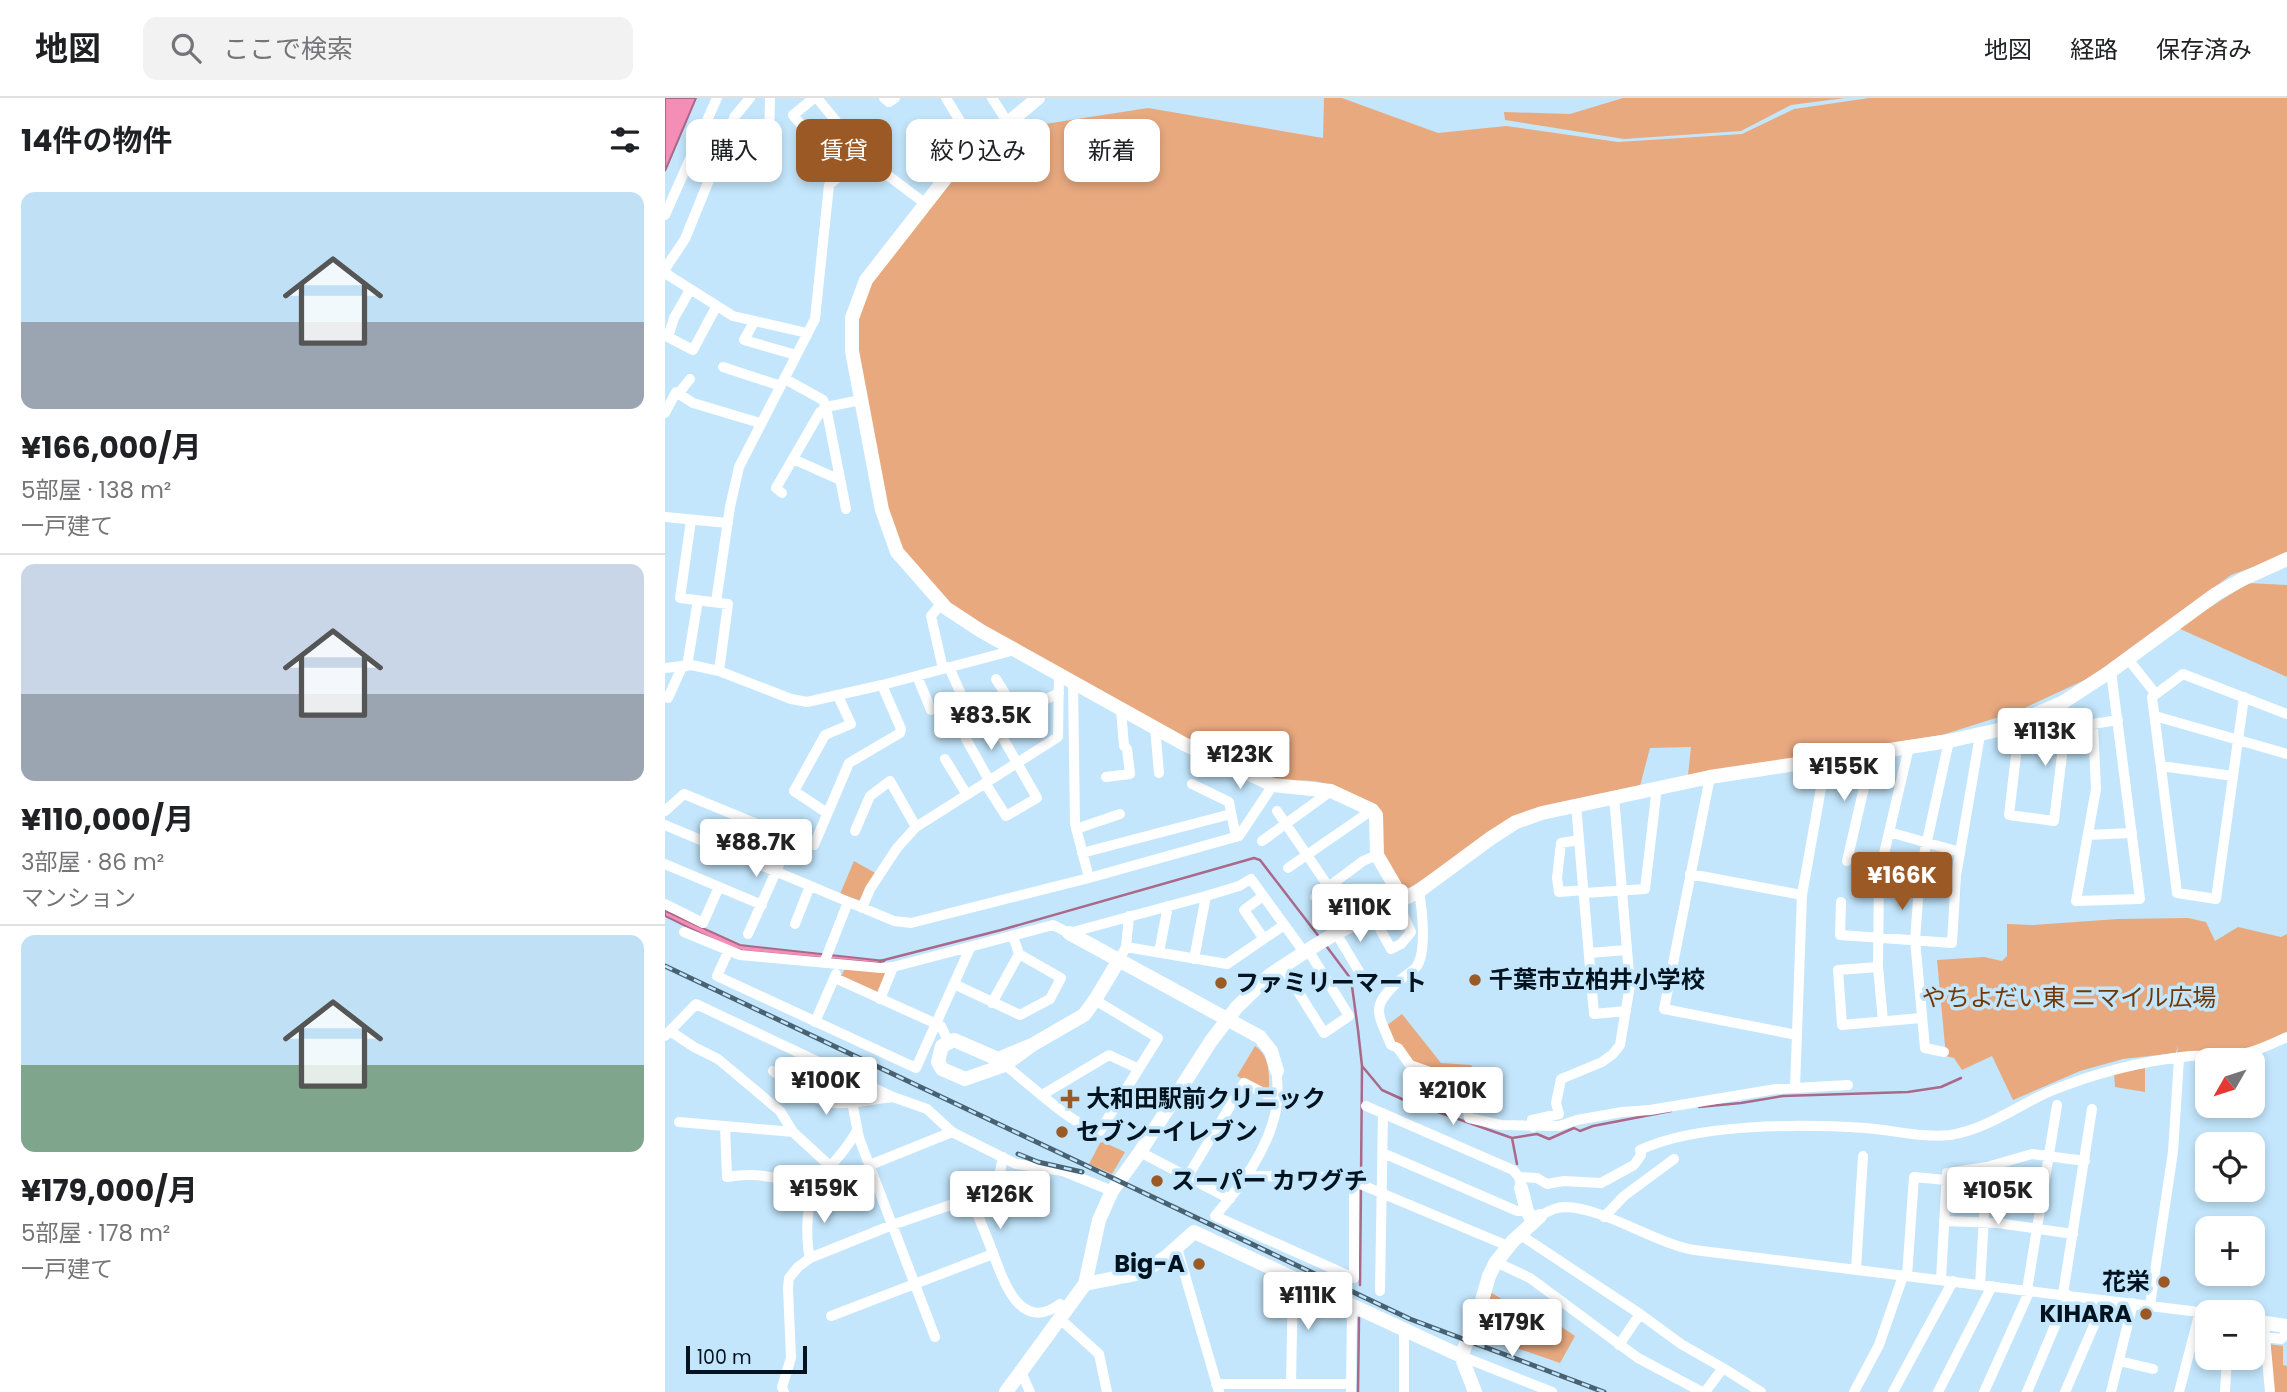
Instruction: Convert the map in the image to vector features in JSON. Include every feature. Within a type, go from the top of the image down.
[{"type":"street","points":[[665,215],[717,98]]},
{"type":"street","points":[[750,98],[735,117],[685,239],[665,269],[668,275],[733,316],[807,333]]},
{"type":"street","points":[[770,98],[770,119]]},
{"type":"street","points":[[796,119],[793,115],[815,98],[833,119]]},
{"type":"street","points":[[884,98],[889,102],[895,98]]},
{"type":"street","points":[[946,98],[959,119]]},
{"type":"street","points":[[992,98],[1005,119]]},
{"type":"street","points":[[1013,119],[1038,98]]},
{"type":"street","points":[[892,178],[926,204]]},
{"type":"street","points":[[716,602],[739,467],[815,319],[829,185],[833,182]]},
{"type":"street","points":[[943,182],[866,280],[852,318],[851,335],[861,400],[882,510],[893,542],[912,571],[942,603],[981,631],[1184,744],[1273,785],[1331,791],[1372,810],[1376,815],[1377,855],[1411,932],[1401,944],[1391,949],[1372,914]]},
{"type":"street","points":[[690,290],[674,318],[668,337],[693,350],[716,307]]},
{"type":"street","points":[[754,322],[744,340],[796,355]]},
{"type":"street","points":[[723,367],[783,382],[823,400],[846,509]]},
{"type":"street","points":[[665,413],[676,392],[679,393],[690,379]]},
{"type":"street","points":[[679,393],[692,402],[760,423]]},
{"type":"street","points":[[782,493],[776,488],[820,412],[826,407],[861,400]]},
{"type":"street","points":[[793,458],[838,479]]},
{"type":"street","points":[[665,517],[728,523]]},
{"type":"street","points":[[691,520],[680,598],[728,604],[719,671]]},
{"type":"street","points":[[1006,1392],[1085,1284],[1099,1220],[1112,1191],[1226,1019],[1282,966],[1354,923],[1419,891],[1516,822],[1576,805],[1710,777],[1980,736],[2020,721],[2062,702],[2111,671],[2216,594],[2287,559]]},
{"type":"street","points":[[668,698],[685,666],[698,600]]},
{"type":"street","points":[[942,603],[932,616],[946,668],[964,701]]},
{"type":"street","points":[[665,668],[685,666],[719,671],[803,702],[883,685],[1016,649]]},
{"type":"street","points":[[2128,659],[2155,693]]},
{"type":"street","points":[[2111,671],[2118,720],[2140,899],[2076,901],[2096,789],[2094,724],[2118,720]]},
{"type":"street","points":[[862,908],[897,848],[916,827],[1058,737],[1059,674]]},
{"type":"street","points":[[2244,697],[2216,899],[2177,893],[2155,716],[2155,693],[2183,674],[2244,697],[2287,714]]},
{"type":"street","points":[[917,676],[931,710]]},
{"type":"street","points":[[996,679],[1017,713],[1059,693]]},
{"type":"street","points":[[1073,682],[1076,829],[1089,878]]},
{"type":"street","points":[[665,811],[684,794],[814,845],[849,763],[900,733],[901,729],[883,685]]},
{"type":"street","points":[[827,813],[794,791],[825,736],[851,724],[838,695]]},
{"type":"street","points":[[2020,721],[2009,815],[2054,821],[2062,755],[2059,730],[2062,702]]},
{"type":"street","points":[[1106,777],[1130,774],[1128,749],[1124,746],[1121,709]]},
{"type":"street","points":[[2155,716],[2287,754]]},
{"type":"street","points":[[966,739],[1006,816],[1037,798],[996,726]]},
{"type":"street","points":[[1155,727],[1159,773]]},
{"type":"street","points":[[1841,902],[1840,935],[1952,943],[1960,852],[1980,736]]},
{"type":"street","points":[[1944,1052],[1925,1048],[1915,940],[1920,873],[1949,741]]},
{"type":"street","points":[[1883,1021],[1877,938],[1879,875],[1909,747]]},
{"type":"street","points":[[1847,861],[1872,753]]},
{"type":"street","points":[[945,759],[967,795]]},
{"type":"street","points":[[1795,1088],[1802,895],[1826,760]]},
{"type":"street","points":[[2161,766],[2233,776]]},
{"type":"street","points":[[1710,777],[1664,1009],[1797,1035]]},
{"type":"street","points":[[855,831],[870,796],[890,781],[916,827]]},
{"type":"street","points":[[1192,783],[1229,802],[1235,837]]},
{"type":"street","points":[[665,825],[894,921],[911,923],[1089,878],[1239,836],[1273,785]]},
{"type":"street","points":[[1579,840],[1561,843],[1557,878],[1559,892],[1645,889],[1657,787]]},
{"type":"street","points":[[1262,841],[1331,791]]},
{"type":"street","points":[[1533,1128],[1532,1120],[1559,1114],[1556,1103],[1561,1079],[1602,1062],[1620,1045],[1630,985],[1614,797]]},
{"type":"street","points":[[1576,805],[1594,1014],[1626,1012]]},
{"type":"street","points":[[1288,868],[1372,810]]},
{"type":"street","points":[[1277,811],[1354,923]]},
{"type":"street","points":[[1076,829],[1120,814]]},
{"type":"street","points":[[1082,853],[1231,814]]},
{"type":"street","points":[[1889,832],[1960,852]]},
{"type":"street","points":[[2088,835],[2132,833]]},
{"type":"street","points":[[748,933],[791,838]]},
{"type":"street","points":[[1315,897],[1363,861],[1377,855]]},
{"type":"street","points":[[665,864],[762,905]]},
{"type":"street","points":[[1690,874],[1802,895]]},
{"type":"street","points":[[1069,933],[1240,886],[1251,879],[1284,925],[1319,943],[1360,973]]},
{"type":"street","points":[[795,924],[810,886]]},
{"type":"street","points":[[665,904],[702,923],[719,887]]},
{"type":"street","points":[[1419,891],[1424,925],[1417,965],[1384,994],[1378,1015],[1391,1045],[1398,1048],[1410,1065],[1470,1086],[1466,1099],[1469,1118],[1486,1124],[1533,1128],[1559,1126],[1622,1112],[1650,1111],[1776,1088],[1848,1085]]},
{"type":"street","points":[[1194,958],[1206,896]]},
{"type":"street","points":[[1263,896],[1244,910],[1264,939]]},
{"type":"street","points":[[825,957],[848,902]]},
{"type":"street","points":[[1159,952],[1168,906]]},
{"type":"street","points":[[1032,1045],[1010,1069],[968,1079],[942,1069],[938,1062],[941,1046],[948,1041],[954,1040],[998,1059],[1032,1045],[1084,1015],[1126,947],[1129,916]]},
{"type":"street","points":[[684,932],[740,956],[825,957],[838,964],[881,968],[970,948],[1053,925],[1264,1040],[1271,1051],[1277,1071],[1277,1100],[1272,1122],[1247,1176],[1215,1216],[1354,1278],[1360,1182]]},
{"type":"street","points":[[1126,947],[1227,964],[1284,925]]},
{"type":"street","points":[[954,984],[1020,1015],[1050,999],[1061,978],[1019,954],[1013,936]]},
{"type":"street","points":[[1282,966],[1324,1033],[1349,1016],[1319,943]]},
{"type":"street","points":[[728,952],[717,976],[916,1068],[970,948]]},
{"type":"street","points":[[1589,953],[1627,950]]},
{"type":"street","points":[[992,1003],[1019,954]]},
{"type":"street","points":[[815,1022],[835,978],[838,964]]},
{"type":"street","points":[[880,999],[893,967]]},
{"type":"street","points":[[1878,967],[1839,970],[1842,1025],[1921,1018]]},
{"type":"street","points":[[835,978],[941,1026],[948,1041]]},
{"type":"street","points":[[1010,1069],[1080,1123],[1098,1132],[1158,1038],[1095,1000]]},
{"type":"street","points":[[831,1167],[793,1132],[780,1111],[718,1059],[668,1033],[696,1004],[893,1097],[927,1109],[951,1132],[1019,1165],[1063,1171],[1112,1191]]},
{"type":"street","points":[[1520,1183],[1537,1178],[1547,1184],[1565,1181],[1601,1183],[1633,1165],[1641,1155],[1640,1150],[1660,1140],[1682,1135],[1781,1126],[1864,1128],[1930,1136],[1951,1135],[1980,1126],[2052,1091],[2097,1074],[2179,1058],[2247,1053],[2266,1048],[2287,1037]]},
{"type":"street","points":[[1042,1095],[1109,1055],[1139,1069]]},
{"type":"street","points":[[2150,1306],[2173,1152],[2179,1058]]},
{"type":"street","points":[[773,1071],[812,1096],[829,1103],[893,1097]]},
{"type":"street","points":[[1188,1177],[1244,1083],[1277,1100]]},
{"type":"street","points":[[852,1102],[857,1130],[935,1337]]},
{"type":"street","points":[[1984,1392],[2029,1290],[2057,1105]]},
{"type":"street","points":[[1366,1106],[1513,1170],[1533,1216]]},
{"type":"street","points":[[2027,1392],[2065,1295],[2092,1109]]},
{"type":"street","points":[[1380,1291],[1383,1113]]},
{"type":"street","points":[[679,1122],[793,1132]]},
{"type":"street","points":[[725,1126],[727,1177],[753,1174],[769,1177],[798,1184],[812,1193]]},
{"type":"street","points":[[810,1258],[807,1246],[812,1193],[849,1146],[857,1130]]},
{"type":"street","points":[[870,1165],[951,1132]]},
{"type":"street","points":[[1140,1152],[1230,1199]]},
{"type":"street","points":[[1383,1153],[1533,1216]]},
{"type":"street","points":[[1941,1279],[1947,1173],[1986,1167],[2032,1154],[2084,1161]]},
{"type":"street","points":[[1856,1269],[1863,1156]]},
{"type":"street","points":[[784,1392],[782,1387],[791,1358],[787,1288],[789,1278],[798,1267],[810,1258],[892,1225],[971,1198],[995,1186],[1003,1157]]},
{"type":"street","points":[[1604,1217],[1624,1196],[1674,1159]]},
{"type":"street","points":[[1980,1285],[1986,1167]]},
{"type":"street","points":[[1247,1176],[1343,1177],[1508,1246]]},
{"type":"street","points":[[1854,1392],[1879,1345],[1905,1276],[1914,1177],[1947,1180]]},
{"type":"street","points":[[971,1198],[1000,1276],[1010,1293],[1021,1306],[1038,1314],[1060,1304],[1063,1314],[1099,1354],[1107,1392]]},
{"type":"street","points":[[1475,1392],[1461,1356],[1477,1318],[1489,1276],[1496,1262],[1533,1216],[1567,1207],[1604,1217],[1678,1248],[2195,1311]]},
{"type":"street","points":[[1944,1221],[2037,1228],[2073,1234]]},
{"type":"street","points":[[1085,1284],[1140,1273],[1177,1248],[1194,1232],[1404,1331],[1552,1392]]},
{"type":"street","points":[[1519,1234],[1681,1344],[1761,1392]]},
{"type":"street","points":[[1177,1248],[1216,1389],[1291,1384],[1305,1388],[1351,1388],[1352,1307]]},
{"type":"street","points":[[831,1316],[993,1254]]},
{"type":"street","points":[[2020,1257],[2033,1258]]},
{"type":"street","points":[[1496,1262],[1529,1278],[1619,1345],[1657,1369],[1704,1392],[1723,1368]]},
{"type":"street","points":[[1291,1384],[1293,1279]]},
{"type":"street","points":[[1893,1392],[1953,1281]]},
{"type":"street","points":[[1938,1392],[1992,1286]]},
{"type":"street","points":[[2065,1392],[2105,1300]]},
{"type":"street","points":[[2111,1392],[2133,1303]]},
{"type":"street","points":[[1619,1345],[1640,1314]]},
{"type":"street","points":[[2265,1327],[2287,1326]]},
{"type":"street","points":[[2265,1330],[2281,1339],[2287,1332]]},
{"type":"street","points":[[1404,1331],[1404,1392]]},
{"type":"street","points":[[2179,1392],[2195,1339]]},
{"type":"street","points":[[2265,1360],[2270,1392]]},
{"type":"street","points":[[2119,1361],[2153,1369]]},
{"type":"street","points":[[2225,1392],[2226,1370]]},
{"type":"street","points":[[1021,1372],[1030,1392]]},
{"type":"green space","points":[[1324,98],[1342,98],[1438,133],[1506,126],[1618,142],[1742,134],[1794,109],[1869,98],[2287,98],[2287,555],[2231,575],[2091,677],[2018,711],[1942,735],[1688,775],[1691,747],[1650,748],[1640,786],[1535,809],[1409,888],[1398,885],[1384,860],[1381,818],[1350,795],[1333,786],[1314,781],[1275,780],[1186,740],[1058,670],[949,604],[904,554],[889,519],[857,349],[857,318],[868,287],[950,182],[1050,182],[1050,123],[1064,121],[1064,182],[1160,182],[1160,119],[1077,119],[1148,108],[1323,138]]},
{"type":"green space","points":[[1623,98],[1845,98],[1791,105],[1741,131],[1624,139],[1505,120],[1504,112],[1570,114]]},
{"type":"green space","points":[[2248,583],[2287,585],[2287,677],[2178,628]]},
{"type":"green space","points":[[854,861],[877,874],[862,901],[840,894]]},
{"type":"green space","name":"やちよだい東 ニマイル広場","points":[[2188,918],[2206,922],[2215,941],[2238,927],[2281,937],[2287,934],[2287,1034],[2254,1048],[2195,1048],[2195,1053],[2177,1054],[2178,1045],[2176,1053],[2123,1059],[2080,1071],[2013,1100],[1992,1056],[1962,1070],[1954,1058],[1946,1056],[1937,960],[1984,957],[2002,961],[2007,956],[2007,924],[2033,925],[2118,919]]},
{"type":"green space","points":[[845,969],[888,973],[879,994],[841,976]]},
{"type":"green space","points":[[1402,1014],[1441,1063],[1471,1065],[1478,1073],[1476,1087],[1423,1067],[1402,1052],[1386,1026]]},
{"type":"green space","points":[[1255,1046],[1266,1061],[1269,1093],[1237,1076]]},
{"type":"green space","points":[[2145,1068],[2145,1092],[2115,1087],[2114,1073]]},
{"type":"green space","points":[[1103,1142],[1125,1152],[1112,1174],[1089,1164]]},
{"type":"green space","points":[[1490,1292],[1534,1318],[1538,1311],[1575,1336],[1560,1363],[1479,1335]]},
{"type":"green space","points":[[2268,1344],[2283,1346],[2283,1365],[2287,1366],[2287,1392],[2272,1392]]},
{"type":"shaded area","points":[[665,98],[696,98],[686,119],[665,171]]},
{"type":"shaded area","points":[[665,911],[740,945],[885,961],[877,963],[743,951],[724,945],[665,916]]},
{"type":"waterway","points":[[880,961],[1001,930],[1254,858],[1260,860],[1320,938]]},
{"type":"waterway","points":[[1327,947],[1351,979],[1362,1066],[1361,1180]]},
{"type":"waterway","points":[[1362,1066],[1382,1090],[1512,1138],[1537,1134],[1549,1139],[1574,1128],[1580,1131],[1671,1111]]},
{"type":"waterway","points":[[1699,1107],[1783,1096],[1908,1092],[1941,1087],[1961,1078]]},
{"type":"waterway","points":[[1512,1138],[1517,1164]]},
{"type":"waterway","points":[[1360,1285],[1361,1186]]},
{"type":"waterway","points":[[1358,1392],[1359,1318]]},
{"type":"railway","points":[[665,966],[1410,1319],[1604,1392]]},
{"type":"railway","points":[[1018,1154],[1038,1162],[1082,1172]]},
{"type":"place","name":"千葉市立柏井小学校","points":[[1475,980]]},
{"type":"place","name":"ファミリーマート","points":[[1221,983]]},
{"type":"place","name":"大和田駅前クリニック","points":[[1070,1099]]},
{"type":"place","name":"セブン-イレブン","points":[[1062,1132]]},
{"type":"place","name":"スーパー カワグチ","points":[[1157,1181]]},
{"type":"place","name":"Big-A","points":[[1199,1264]]},
{"type":"place","name":"花栄","points":[[2164,1282]]},
{"type":"place","name":"KIHARA","points":[[2146,1314]]}]
